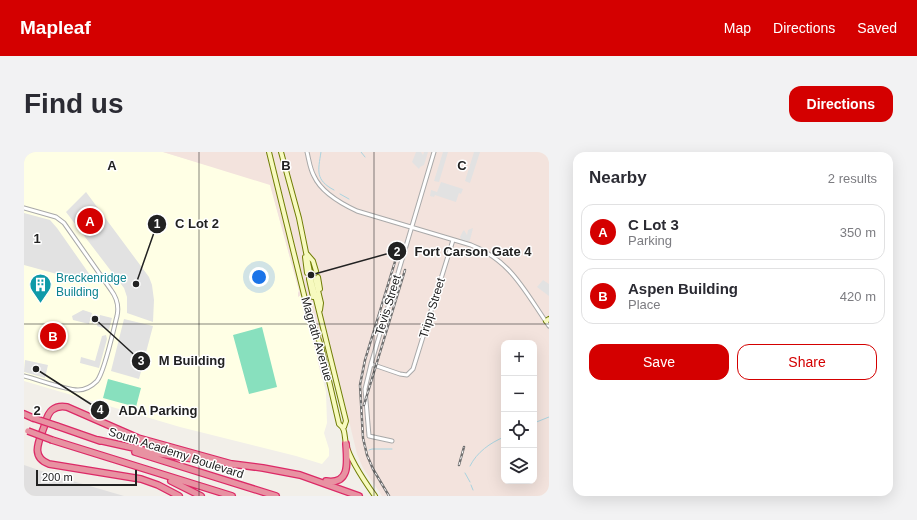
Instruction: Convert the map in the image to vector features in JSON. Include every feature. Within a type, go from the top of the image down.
[{"type":"highway","points":[[179,496],[158,485],[140,479],[49,464],[43,461],[38,456],[37,449],[50,412],[55,408],[68,407],[138,438],[235,465]]},
{"type":"highway","name":"South Academy Boulevard","points":[[24,414],[98,440],[276,496]]},
{"type":"highway","name":"South Academy Boulevard","points":[[26,431],[232,496]]},
{"type":"highway","points":[[98,440],[177,457],[284,471],[331,482],[341,478],[346,469],[346,444]]},
{"type":"highway","points":[[141,468],[201,496]]},
{"type":"highway","points":[[314,479],[359,496]]},
{"type":"main road","name":"Magrath Avenue","points":[[269,152],[308,307],[321,346],[339,424],[344,427],[346,444],[360,474],[375,496]]},
{"type":"main road","points":[[281,152],[299,218],[306,252],[305,261],[312,272],[313,261],[306,252]]},
{"type":"main road","points":[[320,312],[322,295],[313,278],[320,312],[346,421],[344,427]]},
{"type":"street","points":[[307,152],[312,172],[316,180],[324,190],[342,204],[357,211],[471,245],[488,252],[506,266],[516,277],[547,320],[549,326]]},
{"type":"street","name":"Tevis Street","points":[[392,441],[369,436],[365,389],[371,364],[434,152]]},
{"type":"street","points":[[24,208],[56,217],[64,223],[112,290],[117,300],[118,309],[102,370],[98,380],[91,386],[82,389],[73,389],[24,376]]},
{"type":"street","name":"Tripp Street","points":[[371,364],[400,374],[408,374],[413,369],[453,240]]},
{"type":"shaded area","points":[[24,152],[163,152],[270,184],[299,291],[298,293],[299,296],[301,295],[310,327],[326,392],[327,423],[324,433],[329,449],[329,456],[322,464],[180,427],[24,381]]},
{"type":"shaded area","points":[[163,152],[549,152],[549,496],[382,496],[363,468],[357,454],[338,375],[322,379],[301,295],[298,297],[299,291],[270,185]]},
{"type":"shaded area","points":[[416,152],[421,152],[423,155],[424,152],[428,152],[424,165],[419,169],[412,162]]},
{"type":"shaded area","points":[[443,152],[448,152],[439,182],[434,181]]},
{"type":"shaded area","points":[[474,152],[480,152],[470,183],[465,181]]},
{"type":"shaded area","points":[[441,182],[463,189],[461,194],[459,193],[456,202],[435,195],[434,197],[430,196],[431,190],[437,192]]},
{"type":"shaded area","points":[[86,192],[149,277],[152,285],[154,300],[153,322],[127,313],[127,297],[124,288],[66,212]]},
{"type":"shaded area","points":[[24,213],[50,220],[90,275],[86,282],[24,265]]},
{"type":"shaded area","points":[[473,228],[470,240],[465,243],[462,242],[460,237],[463,231],[464,230],[467,235],[468,230]]},
{"type":"shaded area","points":[[543,280],[549,284],[549,296],[537,287]]},
{"type":"shaded area","points":[[83,310],[92,313],[89,324],[73,320],[72,316]]},
{"type":"shaded area","points":[[100,315],[112,318],[109,330],[97,326]]},
{"type":"shaded area","points":[[124,319],[153,326],[139,379],[111,371]]},
{"type":"shaded area","points":[[106,335],[107,339],[99,368],[80,363],[81,357],[95,361],[102,336]]},
{"type":"shaded area","points":[[25,360],[48,365],[45,378],[24,372]]},
{"type":"shaded area","points":[[24,465],[59,477],[124,496],[24,496]]},
{"type":"green space","points":[[262,327],[277,387],[249,394],[233,335]]},
{"type":"green space","points":[[108,379],[141,388],[136,407],[103,398]]},
{"type":"waterway","points":[[321,152],[319,174],[324,183],[334,190]]},
{"type":"waterway","points":[[361,152],[365,157]]},
{"type":"waterway","points":[[340,194],[349,199]]},
{"type":"waterway","points":[[537,422],[549,417]]},
{"type":"waterway","points":[[470,466],[476,456],[484,448],[501,438]]},
{"type":"waterway","points":[[369,450],[392,449]]},
{"type":"waterway","points":[[465,473],[470,482]]},
{"type":"waterway","points":[[471,485],[473,490]]},
{"type":"tunnel","points":[[313,271],[315,278]]},
{"type":"railway","points":[[389,496],[373,469],[367,455],[363,438],[360,385],[365,360],[397,255]]},
{"type":"railway","points":[[364,405],[405,270]]},
{"type":"railway","points":[[459,465],[464,447]]},
{"type":"place","name":"C Lot 3","points":[[90,221]]},
{"type":"place","name":"Fort Carson Gate 4","points":[[311,275]]},
{"type":"place","name":"C Lot 2","points":[[136,284]]},
{"type":"place","name":"Breckenridge Building","points":[[40,304]]},
{"type":"place","name":"M Building","points":[[95,319]]},
{"type":"place","name":"Aspen Building","points":[[53,336]]},
{"type":"place","name":"ADA Parking","points":[[36,369]]}]
